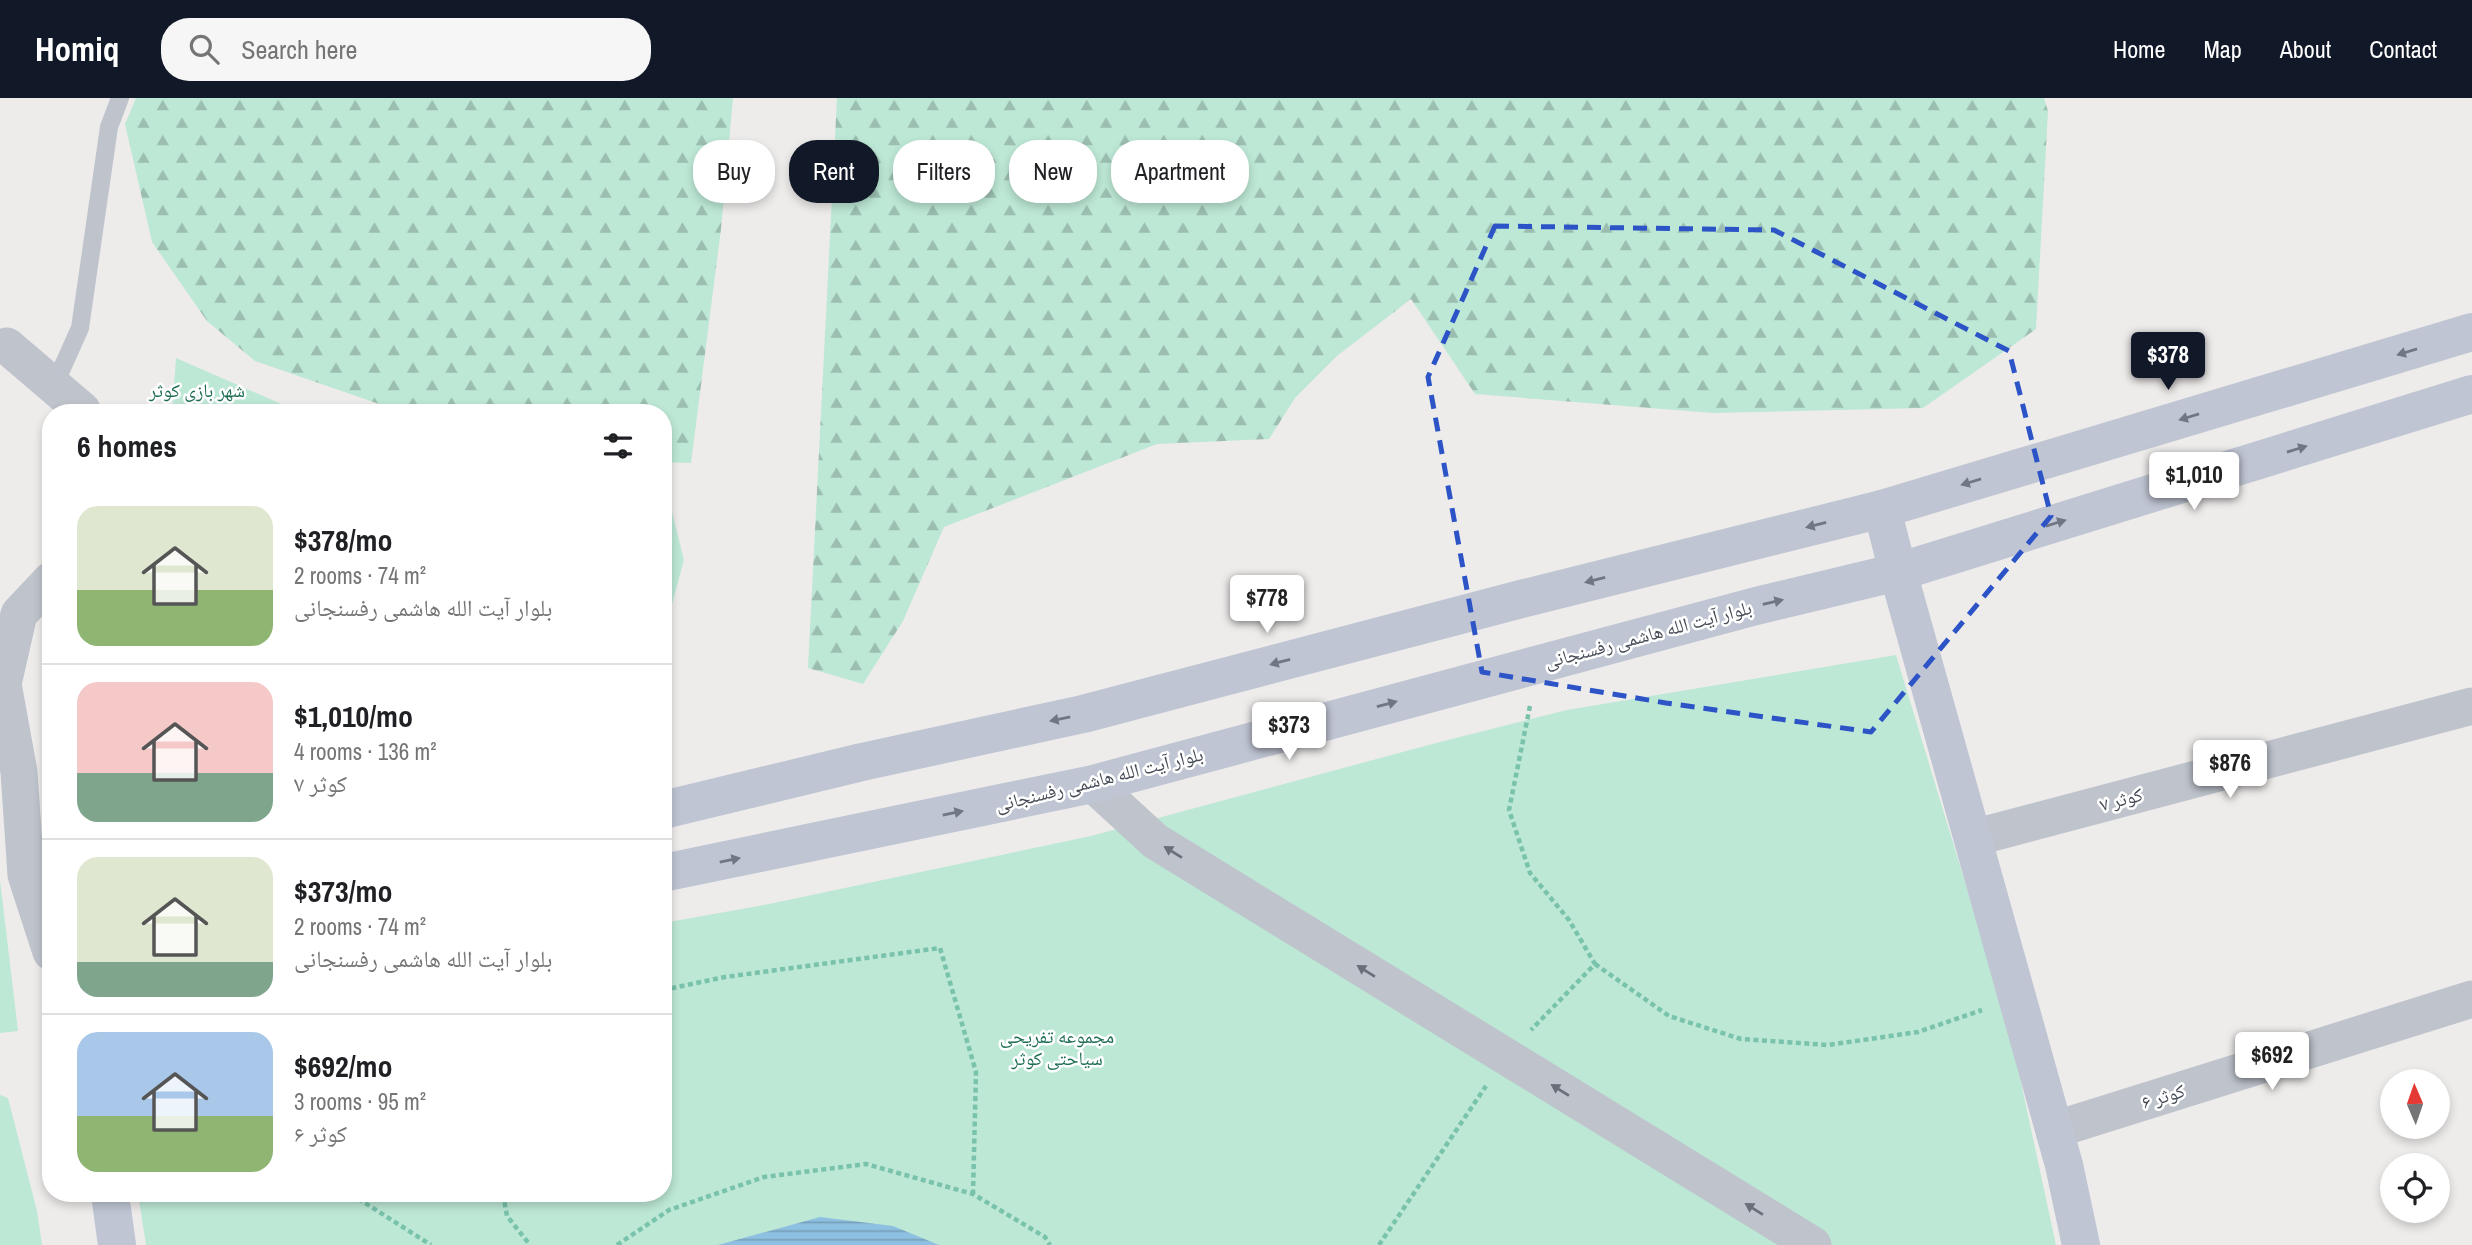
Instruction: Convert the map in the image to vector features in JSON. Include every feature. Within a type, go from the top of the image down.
[{"type":"street","points":[[672,808],[862,762],[1083,714],[1511,601],[1882,509],[2472,332]]},
{"type":"street","points":[[7,346],[75,404]]},
{"type":"street","name":"بلوار آیت الله هاشمی رفسنجانی","points":[[672,871],[1093,784],[1539,663],[1898,572],[2472,394]]},
{"type":"street","points":[[1882,509],[2054,1130],[2081,1245]]},
{"type":"street","points":[[42,590],[19,614],[3,684],[5,722],[19,772],[26,875],[42,924]]},
{"type":"street","name":"کوثر ۷","points":[[1973,838],[2472,706]]},
{"type":"street","points":[[1093,784],[1155,841],[1812,1245]]},
{"type":"street","name":"کوثر ۶","points":[[2054,1130],[2472,999]]},
{"type":"street","points":[[111,1202],[117,1245]]},
{"type":"lane","points":[[54,386],[80,328],[109,127],[120,98]]},
{"type":"path","points":[[1539,663],[1509,810],[1530,873],[1569,920],[1595,964],[1669,1016],[1741,1040],[1828,1045],[1918,1032],[2017,997]]},
{"type":"path","points":[[672,988],[726,977],[940,948],[976,1072],[973,1194]]},
{"type":"path","points":[[1379,1245],[1506,1057],[1595,964]]},
{"type":"path","points":[[618,1245],[669,1210],[764,1177],[866,1164],[973,1194],[1045,1237],[1050,1245]]},
{"type":"path","points":[[364,1202],[431,1245]]},
{"type":"path","points":[[505,1202],[508,1216],[530,1245]]},
{"type":"highlighted area","points":[[1495,226],[1774,230],[2009,351],[2051,516],[1871,732],[1666,703],[1482,672],[1428,377]]},
{"type":"green space","points":[[136,98],[733,98],[729,140],[693,140],[693,203],[723,203],[691,463],[672,462],[672,404],[379,404],[255,361],[207,321],[152,242],[125,124]]},
{"type":"green space","points":[[837,98],[2044,98],[2048,111],[2036,329],[1923,408],[1713,413],[1475,394],[1411,299],[1337,356],[1295,398],[1269,439],[1157,444],[944,527],[903,621],[863,684],[808,668],[832,203],[879,203],[879,140],[835,140]]},
{"type":"green space","name":"شهر بازی کوثر","points":[[176,358],[281,404],[173,404]]},
{"type":"green space","points":[[672,512],[684,560],[672,604]]},
{"type":"green space","name":"مجموعه تفریحی سیاحتی کوثر","points":[[1896,655],[2009,1027],[2056,1245],[146,1245],[139,1202],[672,1202],[672,921],[769,904],[1091,836],[1567,710]]},
{"type":"green space","points":[[0,880],[18,1031],[0,1033]]},
{"type":"green space","points":[[0,1095],[8,1098],[37,1211],[42,1245],[0,1245]]},
{"type":"water","points":[[820,1217],[893,1226],[939,1245],[718,1245]]}]
